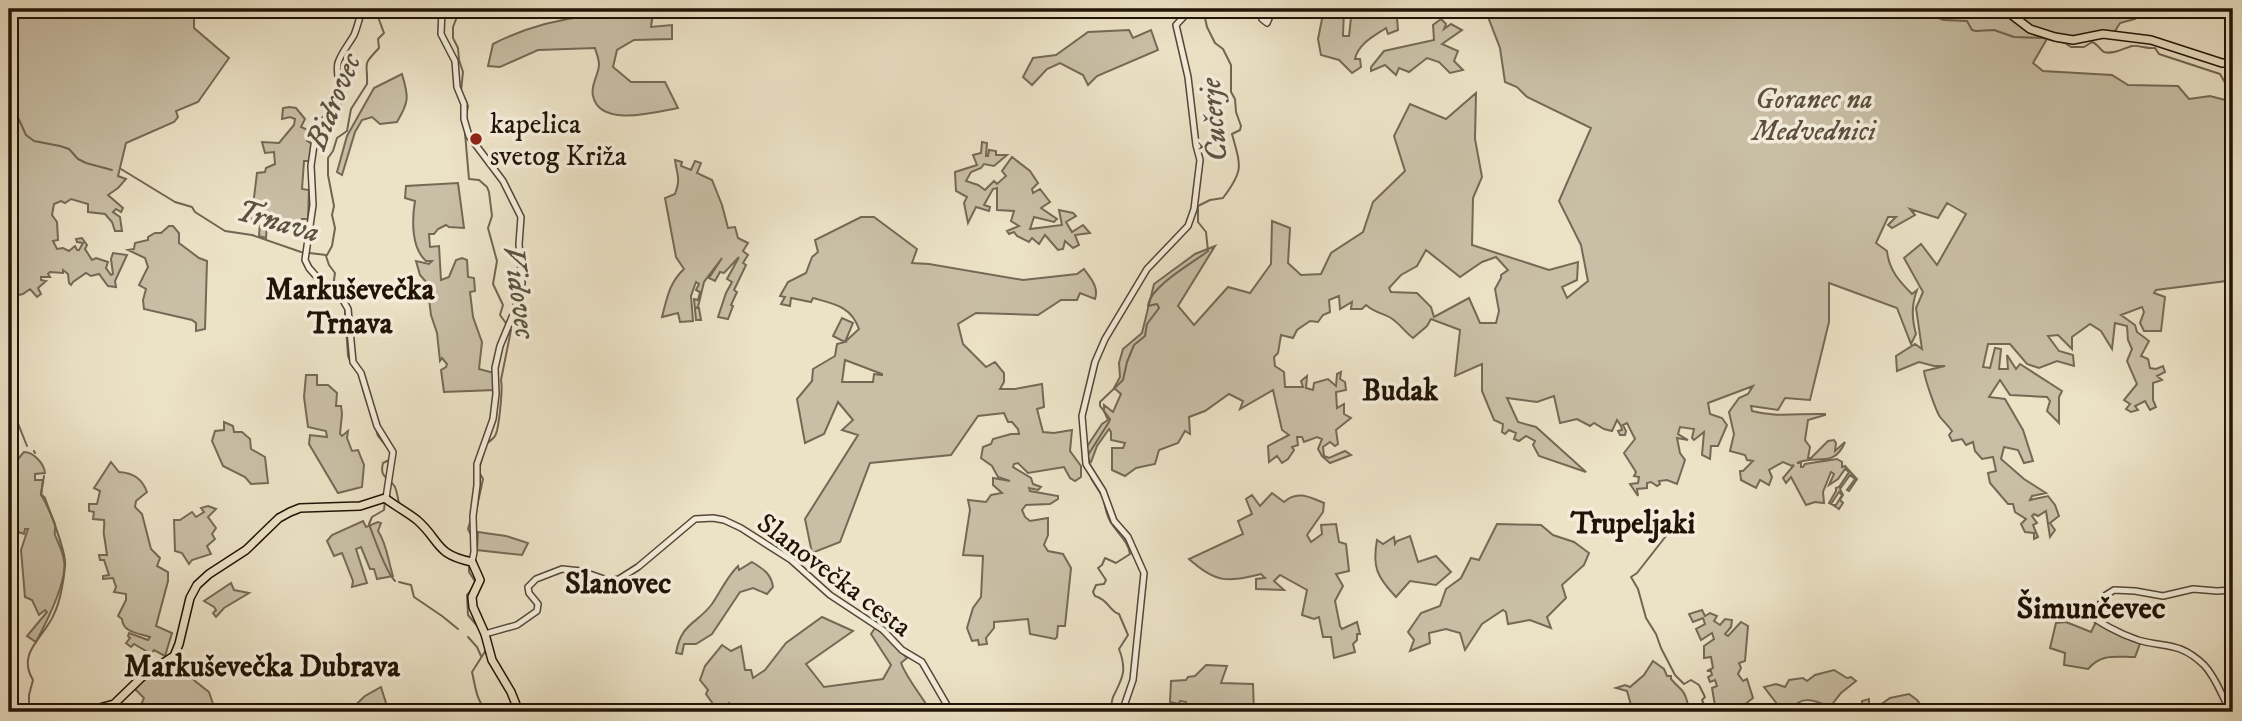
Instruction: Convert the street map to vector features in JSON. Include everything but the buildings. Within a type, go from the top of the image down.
[{"type":"main road","points":[[2004,9],[2032,30],[2055,37],[2073,40],[2103,34],[2151,40],[2233,64]]},
{"type":"main road","points":[[85,712],[114,704],[144,676],[174,656],[190,598],[197,585],[208,574],[246,550],[279,518],[300,508],[360,506],[386,498],[416,519],[441,548],[456,558],[472,562],[480,580],[472,602],[492,660],[511,692],[519,712]]},
{"type":"street","points":[[362,9],[356,30],[339,59],[338,103],[316,131],[311,166],[313,205],[306,254],[309,268],[323,284],[339,293],[348,309],[352,362],[361,373],[377,426],[393,452],[386,498]]},
{"type":"street","points":[[442,9],[440,28],[455,61],[457,87],[464,104],[469,135],[503,181],[520,215],[522,283],[519,301],[508,324],[496,363],[493,419],[477,464],[472,562]]},
{"type":"street","points":[[1122,712],[1133,680],[1144,573],[1128,537],[1114,521],[1105,495],[1086,464],[1082,416],[1095,362],[1105,339],[1147,269],[1188,225],[1192,216],[1200,160],[1180,39],[1182,21],[1191,9]]},
{"type":"street","points":[[1259,9],[1262,19],[1267,23],[1273,9]]},
{"type":"street","name":"Slanovečka cesta","points":[[485,634],[517,625],[537,611],[538,604],[528,590],[529,584],[536,579],[562,569],[581,571],[610,581],[620,579],[695,519],[713,518],[741,528],[791,560],[830,595],[883,630],[902,650],[925,666],[951,712]]},
{"type":"street","points":[[2231,712],[2205,666],[2186,651],[2169,644],[2130,637],[2085,611],[2097,608],[2106,595],[2115,590],[2163,596],[2193,589],[2233,590]]},
{"type":"green space","points":[[9,9],[194,9],[194,28],[229,58],[198,102],[176,111],[178,117],[174,122],[126,143],[118,176],[126,179],[108,195],[123,208],[121,212],[116,209],[113,212],[120,217],[122,231],[115,231],[105,214],[88,212],[88,204],[71,199],[65,203],[61,201],[54,204],[52,215],[57,222],[58,240],[53,241],[57,249],[69,251],[75,246],[79,250],[83,243],[77,242],[76,239],[82,238],[92,260],[96,258],[108,262],[106,268],[111,275],[113,253],[127,255],[115,281],[116,287],[108,286],[99,274],[91,276],[86,273],[71,285],[68,274],[63,270],[63,273],[50,272],[50,277],[41,277],[41,280],[46,281],[38,288],[41,294],[37,297],[30,289],[23,294],[9,297]]},
{"type":"green space","points":[[583,9],[622,9],[653,13],[651,27],[672,25],[672,39],[634,40],[617,50],[613,67],[631,82],[665,82],[678,108],[630,116],[606,112],[598,106],[593,96],[599,64],[595,48],[538,50],[500,67],[488,66],[493,44],[538,26],[587,16]]},
{"type":"green space","points":[[1324,9],[1344,9],[1343,36],[1349,36],[1351,18],[1373,9],[1414,9],[1412,15],[1397,18],[1398,30],[1388,34],[1386,28],[1363,45],[1355,59],[1360,59],[1361,67],[1352,73],[1339,60],[1321,55],[1318,39]]},
{"type":"green space","name":"Goranec na Medvednici","points":[[1485,9],[2139,9],[2135,19],[2120,23],[2112,36],[2048,37],[2033,63],[2043,71],[2112,75],[2128,85],[2178,86],[2189,99],[2210,96],[2233,102],[2233,264],[2226,281],[2156,290],[2154,293],[2165,297],[2161,331],[2144,331],[2140,323],[2144,312],[2142,307],[2121,315],[2135,325],[2137,332],[2149,341],[2141,356],[2148,359],[2150,368],[2163,366],[2165,372],[2157,376],[2162,380],[2153,383],[2153,400],[2156,407],[2150,410],[2145,401],[2135,406],[2138,410],[2131,412],[2126,409],[2130,404],[2124,400],[2137,384],[2127,361],[2132,349],[2127,326],[2115,323],[2112,349],[2101,331],[2090,324],[2072,337],[2072,349],[2058,335],[2048,336],[2059,351],[2073,355],[2074,366],[2057,361],[2039,368],[2027,364],[2010,344],[1988,344],[1983,367],[1990,368],[1995,348],[2001,349],[1999,369],[2008,369],[2007,355],[2016,369],[2020,364],[2062,391],[2059,397],[2059,423],[2047,411],[2050,401],[2047,397],[2010,395],[2000,380],[1989,397],[2005,399],[2023,430],[2033,461],[2024,463],[2018,450],[2004,447],[2001,459],[2046,493],[2032,496],[2030,500],[2048,496],[2055,505],[2059,516],[2050,523],[2055,530],[2050,537],[2046,511],[2032,516],[2037,523],[2033,525],[2038,537],[2034,539],[2034,533],[2025,532],[2021,524],[2026,519],[2015,512],[2013,504],[2008,504],[1990,483],[1988,473],[1996,471],[1993,457],[1982,459],[1975,451],[1973,442],[1966,445],[1962,439],[1952,441],[1949,435],[1952,431],[1938,414],[1924,371],[1945,366],[1919,362],[1897,371],[1896,356],[1915,344],[1922,349],[1916,308],[1923,292],[1904,258],[1921,244],[1937,265],[1966,214],[1947,203],[1938,218],[1910,209],[1915,215],[1892,228],[1888,225],[1896,217],[1888,217],[1876,243],[1887,251],[1895,275],[1912,294],[1917,290],[1913,312],[1916,334],[1911,344],[1897,308],[1829,283],[1829,322],[1810,400],[1785,398],[1778,410],[1751,406],[1752,411],[1770,414],[1825,414],[1808,420],[1805,440],[1810,447],[1808,458],[1828,441],[1834,440],[1835,451],[1845,442],[1841,450],[1830,458],[1797,463],[1801,463],[1803,467],[1805,464],[1837,459],[1842,462],[1842,467],[1845,466],[1857,479],[1849,491],[1847,490],[1855,479],[1850,475],[1840,489],[1843,495],[1840,500],[1843,503],[1839,509],[1833,505],[1836,505],[1842,495],[1839,492],[1831,504],[1829,503],[1836,488],[1849,472],[1845,469],[1838,479],[1829,485],[1834,474],[1831,472],[1823,492],[1824,503],[1806,505],[1791,477],[1786,483],[1783,478],[1794,465],[1783,462],[1769,470],[1772,477],[1769,485],[1760,480],[1756,488],[1741,480],[1740,471],[1753,461],[1747,460],[1745,455],[1730,451],[1734,434],[1729,412],[1739,398],[1748,394],[1753,386],[1708,403],[1710,414],[1722,418],[1727,425],[1718,446],[1711,446],[1710,459],[1702,455],[1704,432],[1694,440],[1694,429],[1680,427],[1678,434],[1688,440],[1677,438],[1680,453],[1685,460],[1677,484],[1667,480],[1659,481],[1657,486],[1651,482],[1647,483],[1647,488],[1637,489],[1638,496],[1630,484],[1638,483],[1639,477],[1634,476],[1636,472],[1624,453],[1635,439],[1627,423],[1623,425],[1625,435],[1620,435],[1618,431],[1622,430],[1617,420],[1612,431],[1594,423],[1590,426],[1577,419],[1560,423],[1554,396],[1537,402],[1507,398],[1518,422],[1536,427],[1586,472],[1539,456],[1533,445],[1535,441],[1526,436],[1519,441],[1514,439],[1516,433],[1509,430],[1505,434],[1502,432],[1503,424],[1494,420],[1482,391],[1482,364],[1455,376],[1460,330],[1431,319],[1413,338],[1397,322],[1366,305],[1362,309],[1351,309],[1352,302],[1340,309],[1339,296],[1329,300],[1330,312],[1323,315],[1318,322],[1310,321],[1297,330],[1293,338],[1281,335],[1278,353],[1274,357],[1275,366],[1284,372],[1285,387],[1303,387],[1301,381],[1307,376],[1306,388],[1313,390],[1314,383],[1328,379],[1336,386],[1337,374],[1341,372],[1340,379],[1345,382],[1346,390],[1336,392],[1337,408],[1344,404],[1344,414],[1351,418],[1336,430],[1338,444],[1335,446],[1330,442],[1323,447],[1324,456],[1329,458],[1345,451],[1351,455],[1330,463],[1322,456],[1318,449],[1322,439],[1317,437],[1304,442],[1302,437],[1297,437],[1298,445],[1292,447],[1294,450],[1288,459],[1282,463],[1277,456],[1269,462],[1268,446],[1289,435],[1282,430],[1273,390],[1240,409],[1243,401],[1229,394],[1205,411],[1189,417],[1190,434],[1185,431],[1178,443],[1159,450],[1155,464],[1136,468],[1125,476],[1112,470],[1112,448],[1123,448],[1125,443],[1111,440],[1109,429],[1097,446],[1091,462],[1089,461],[1086,448],[1102,424],[1108,420],[1104,405],[1113,412],[1121,394],[1114,388],[1120,377],[1119,363],[1123,349],[1142,333],[1154,284],[1195,254],[1215,246],[1178,306],[1194,325],[1228,287],[1250,293],[1271,264],[1272,221],[1290,228],[1288,263],[1301,275],[1321,274],[1331,253],[1363,232],[1373,202],[1405,171],[1394,136],[1410,104],[1446,119],[1476,93],[1475,139],[1482,177],[1473,198],[1472,245],[1549,270],[1578,262],[1577,280],[1562,287],[1567,298],[1588,281],[1581,245],[1559,201],[1591,128],[1527,97],[1517,87],[1505,82],[1500,48]],"holes":[[[1426,250],[1460,277],[1482,262],[1496,257],[1508,270],[1501,275],[1495,289],[1499,311],[1496,323],[1480,323],[1469,298],[1434,317],[1431,307],[1417,293],[1391,292],[1389,288],[1401,275],[1417,266]]]},
{"type":"green space","points":[[1441,19],[1446,24],[1444,29],[1451,24],[1462,30],[1442,44],[1458,51],[1454,61],[1463,70],[1450,73],[1439,62],[1427,58],[1409,72],[1399,68],[1396,75],[1385,65],[1371,71],[1371,67],[1384,51],[1434,40],[1433,25]]},
{"type":"green space","points":[[1129,30],[1133,38],[1151,30],[1158,50],[1097,76],[1088,85],[1083,75],[1060,63],[1047,69],[1032,85],[1023,77],[1033,58],[1056,55],[1088,32]]},
{"type":"green space","points":[[402,74],[407,99],[397,122],[380,124],[372,117],[362,120],[355,132],[342,175],[337,172],[347,136],[374,88]]},
{"type":"green space","points":[[283,108],[296,108],[305,119],[301,127],[310,131],[307,141],[313,144],[309,161],[304,161],[302,189],[309,190],[308,219],[302,219],[301,229],[267,224],[266,238],[259,236],[260,224],[251,222],[257,173],[265,172],[266,168],[275,164],[274,152],[265,153],[262,142],[279,143],[294,125],[295,119],[282,119]]},
{"type":"green space","points":[[982,142],[987,143],[986,156],[989,150],[996,151],[996,155],[1007,155],[994,166],[984,164],[971,172],[966,181],[985,190],[994,181],[997,184],[1006,176],[1002,171],[1012,157],[1030,171],[1038,183],[1032,189],[1033,193],[1040,189],[1050,202],[1041,208],[1057,219],[1054,222],[1034,217],[1030,229],[1062,225],[1059,210],[1073,213],[1076,216],[1066,222],[1072,232],[1083,225],[1090,233],[1075,235],[1079,245],[1073,248],[1065,241],[1063,249],[1058,250],[1045,235],[1039,244],[1032,238],[1029,242],[1014,232],[1009,234],[1007,231],[1019,226],[1011,221],[1014,211],[997,210],[997,188],[993,189],[984,205],[990,207],[989,211],[976,207],[968,223],[964,203],[967,197],[956,191],[955,172],[977,165],[973,155],[981,153]]},
{"type":"green space","points":[[675,160],[691,170],[695,161],[701,163],[697,173],[712,180],[728,228],[735,227],[738,238],[748,243],[743,251],[748,255],[743,263],[746,265],[734,290],[737,292],[728,319],[718,317],[732,282],[727,279],[739,257],[724,273],[720,272],[715,281],[709,278],[722,258],[704,282],[696,308],[699,308],[701,320],[696,320],[694,299],[698,300],[700,292],[696,290],[699,284],[696,282],[691,296],[693,321],[680,322],[678,313],[662,317],[672,285],[684,269],[676,257],[665,198],[675,194],[677,188]]},
{"type":"green space","points":[[458,183],[464,228],[446,225],[434,234],[429,234],[430,247],[439,246],[441,280],[449,277],[456,260],[467,260],[468,277],[474,278],[475,291],[470,292],[473,317],[482,342],[479,369],[494,373],[495,390],[444,392],[441,370],[447,364],[442,358],[440,361],[427,283],[420,275],[416,261],[429,264],[432,261],[426,261],[415,241],[415,201],[405,198],[406,186]]},
{"type":"green space","points":[[861,217],[874,217],[917,249],[912,263],[1023,280],[1077,274],[1084,269],[1095,287],[1095,299],[1080,293],[1077,300],[1061,300],[1038,315],[976,313],[958,324],[963,344],[986,367],[995,362],[1004,373],[1004,382],[1000,389],[1042,384],[1044,407],[1037,409],[1043,432],[1072,430],[1070,451],[1081,466],[1081,477],[1075,481],[1064,467],[1028,473],[1018,463],[1013,467],[1031,478],[1033,484],[1041,487],[1038,490],[1029,488],[1030,491],[1058,496],[1058,499],[1050,504],[1026,505],[1022,510],[1030,521],[1048,518],[1048,535],[1044,545],[1048,551],[1063,554],[1071,568],[1065,626],[1058,626],[1055,639],[1030,634],[1028,619],[994,622],[994,628],[986,638],[987,644],[979,645],[978,640],[972,641],[967,628],[973,608],[981,597],[983,556],[963,555],[970,510],[968,500],[986,502],[991,495],[1002,493],[993,485],[993,478],[1010,481],[998,477],[992,466],[981,458],[983,447],[991,444],[993,439],[1019,434],[1004,413],[978,416],[951,455],[870,463],[840,542],[812,553],[805,519],[858,435],[842,430],[853,420],[838,402],[824,434],[805,443],[797,399],[812,381],[813,369],[835,356],[837,344],[845,342],[859,329],[851,315],[835,304],[813,298],[811,302],[791,298],[790,306],[781,304],[785,297],[780,296],[788,282],[806,273],[812,257],[818,252],[815,240]],"holes":[[[845,360],[882,374],[874,374],[873,382],[842,382]]]},
{"type":"green space","points":[[173,226],[179,233],[179,243],[207,261],[205,329],[196,331],[196,323],[192,320],[144,309],[146,289],[139,285],[148,267],[145,258],[128,250],[134,249],[135,243],[148,240],[148,237],[161,233]]},
{"type":"green space","points":[[842,318],[853,323],[845,342],[833,336]]},
{"type":"green space","points":[[306,375],[317,375],[317,385],[328,385],[337,393],[336,406],[341,406],[342,414],[340,434],[342,436],[348,431],[347,438],[352,451],[358,450],[364,465],[362,487],[338,493],[309,444],[310,435],[327,437],[326,431],[308,427],[304,397]]},
{"type":"green space","points":[[224,422],[233,426],[234,432],[242,432],[250,439],[251,449],[265,457],[268,483],[251,484],[245,477],[223,466],[212,441],[215,431],[224,430]]},
{"type":"green space","points":[[24,452],[34,456],[44,469],[45,473],[35,474],[35,480],[43,480],[41,495],[55,524],[55,535],[64,561],[63,580],[36,642],[27,636],[47,612],[45,610],[39,615],[32,600],[25,597],[21,550],[28,529],[25,529],[24,534],[19,532],[18,535],[9,530],[17,488],[10,486],[16,464]]},
{"type":"green space","points":[[111,462],[119,472],[137,478],[147,492],[136,501],[135,507],[142,514],[151,549],[160,558],[157,566],[168,572],[156,626],[172,633],[165,656],[154,650],[151,654],[134,644],[131,647],[126,643],[130,638],[129,633],[148,640],[150,637],[125,627],[118,616],[126,594],[114,592],[116,587],[113,578],[103,579],[103,576],[109,575],[104,560],[100,560],[99,555],[107,555],[104,520],[93,519],[94,512],[89,511],[89,504],[97,504],[100,491],[94,488]]},
{"type":"green space","points":[[1272,493],[1284,502],[1299,495],[1324,503],[1323,512],[1307,535],[1311,542],[1322,534],[1321,525],[1336,524],[1339,542],[1346,544],[1349,571],[1336,574],[1343,586],[1335,601],[1342,629],[1357,622],[1360,634],[1357,634],[1357,640],[1353,644],[1355,652],[1334,658],[1331,637],[1323,637],[1319,617],[1314,619],[1302,615],[1307,590],[1280,575],[1274,581],[1284,590],[1256,589],[1256,579],[1265,578],[1261,574],[1223,579],[1207,573],[1189,559],[1243,534],[1238,521],[1252,514],[1246,499],[1252,495],[1260,506]]},
{"type":"green space","points":[[208,506],[216,509],[208,517],[216,528],[212,534],[215,539],[207,546],[211,554],[192,560],[189,564],[182,553],[175,551],[174,520],[180,520],[192,512],[196,517],[204,512],[201,508]]},
{"type":"green space","points":[[363,521],[366,527],[381,523],[378,531],[393,576],[377,579],[361,547],[356,549],[367,583],[352,587],[353,581],[342,553],[334,556],[327,541],[332,535]]},
{"type":"green space","points":[[1497,524],[1541,525],[1553,535],[1574,542],[1589,553],[1584,565],[1562,585],[1566,598],[1547,617],[1551,628],[1530,620],[1508,624],[1506,612],[1503,610],[1482,624],[1465,650],[1460,633],[1446,629],[1429,633],[1430,643],[1410,651],[1414,640],[1408,632],[1421,613],[1440,606],[1446,589],[1461,578],[1471,558],[1479,560]]},
{"type":"green space","points":[[478,532],[506,536],[528,543],[522,555],[477,550]]},
{"type":"green space","points":[[1410,536],[1418,562],[1436,556],[1451,572],[1436,585],[1410,581],[1396,597],[1384,583],[1376,565],[1377,540],[1383,544],[1394,537],[1395,544]]},
{"type":"green space","points":[[752,562],[763,569],[773,587],[767,594],[753,588],[740,592],[712,634],[696,644],[684,644],[682,654],[676,653],[678,643],[686,630],[712,604],[738,566],[739,570]]},
{"type":"green space","points":[[231,583],[234,590],[249,593],[224,608],[216,617],[213,613],[216,610],[214,607],[204,601]]},
{"type":"green space","points":[[1702,610],[1705,616],[1710,613],[1717,616],[1714,621],[1720,625],[1725,619],[1732,620],[1731,627],[1725,634],[1728,636],[1741,622],[1748,626],[1745,661],[1739,663],[1741,668],[1738,674],[1743,681],[1747,679],[1753,698],[1739,709],[1741,712],[1716,712],[1712,688],[1717,686],[1715,680],[1710,682],[1708,677],[1712,675],[1711,671],[1707,671],[1713,668],[1711,657],[1704,658],[1704,646],[1714,639],[1712,633],[1701,640],[1696,629],[1705,624],[1703,618],[1693,622],[1689,614]]},
{"type":"green space","points":[[822,617],[853,631],[806,664],[824,687],[883,679],[891,665],[871,634],[875,628],[886,635],[907,658],[901,663],[931,712],[736,712],[735,707],[729,703],[716,712],[711,712],[715,707],[706,694],[708,690],[700,680],[705,666],[722,645],[731,651],[741,646],[745,670],[751,670],[753,678],[765,670],[786,643]]},
{"type":"green space","points":[[2066,622],[2091,632],[2096,622],[2141,641],[2135,657],[2104,658],[2088,669],[2064,665],[2065,653],[2050,648],[2056,623]]},
{"type":"green space","points":[[176,658],[195,681],[209,692],[215,710],[127,712],[141,705],[144,698],[134,688],[147,676]]},
{"type":"green space","points":[[1653,661],[1664,669],[1667,676],[1671,676],[1684,692],[1688,705],[1681,712],[1633,712],[1627,691],[1616,688],[1625,685],[1630,687],[1644,675]]},
{"type":"green space","points":[[1206,665],[1227,666],[1221,683],[1253,684],[1254,712],[1185,712],[1186,702],[1170,702],[1171,681],[1195,676]]},
{"type":"green space","points":[[1834,670],[1856,681],[1841,693],[1830,707],[1807,700],[1798,703],[1788,712],[1781,712],[1764,687],[1776,684],[1785,687],[1789,680],[1803,678],[1807,681],[1815,675]]},
{"type":"green space","points":[[381,687],[386,703],[373,712],[348,712],[365,696]]},
{"type":"green space","points":[[1909,694],[1926,712],[1857,712],[1862,709],[1862,701],[1869,699],[1869,708],[1890,698]]},
{"type":"waterway","name":"Bidrovec","points":[[327,255],[332,246],[335,228],[328,158],[337,138],[347,131],[351,109],[367,84],[368,62],[379,48],[378,39],[384,33],[375,9]]},
{"type":"waterway","name":"Vidovec","points":[[460,9],[453,27],[453,38],[463,72],[461,91]]},
{"type":"waterway","name":"Čučerje","points":[[1088,455],[1110,419],[1100,402],[1123,380],[1134,345],[1145,336],[1147,324],[1159,308],[1157,304],[1148,306],[1151,298],[1164,283],[1208,251],[1206,232],[1198,222],[1198,206],[1223,198],[1235,181],[1239,168],[1232,134],[1240,130],[1241,126],[1231,92],[1231,65],[1223,49],[1215,43],[1207,27],[1203,9]]},
{"type":"waterway","points":[[1932,9],[1936,17],[1967,21],[1972,30],[1976,31],[1994,30],[2014,37],[2043,38],[2071,47],[2084,47],[2092,42],[2107,53],[2132,46],[2155,48],[2159,54],[2220,74],[2227,86],[2233,90]]},
{"type":"waterway","name":"Trnava","points":[[9,98],[26,135],[34,141],[69,149],[86,163],[112,170]]},
{"type":"waterway","name":"Vidovec","points":[[465,99],[468,106],[466,117]]},
{"type":"waterway","name":"Vidovec","points":[[465,133],[469,179],[479,180],[489,192],[492,216],[488,228],[497,261],[493,284],[503,305],[500,315],[511,330],[501,380],[498,426],[495,436],[487,443]]},
{"type":"waterway","name":"Trnava","points":[[121,169],[175,202],[192,207],[195,212],[225,231],[252,235],[301,252],[326,255]]},
{"type":"waterway","name":"Trnava","points":[[326,256],[335,273],[333,287]]},
{"type":"waterway","name":"Trnava","points":[[345,311],[348,356],[353,367]]},
{"type":"waterway","name":"Trnava","points":[[363,390],[378,436],[386,446]]},
{"type":"waterway","points":[[9,412],[17,421],[27,446]]},
{"type":"waterway","name":"Vidovec","points":[[480,466],[485,448]]},
{"type":"waterway","name":"Trnava","points":[[389,460],[383,463],[382,472],[393,483],[399,504]]},
{"type":"waterway","name":"Vidovec","points":[[475,516],[483,479],[479,472]]},
{"type":"waterway","points":[[29,712],[29,695],[33,680],[28,661],[34,645],[56,609],[65,566],[58,533],[41,494],[44,476]]},
{"type":"waterway","name":"Čučerje","points":[[1091,478],[1101,494]]},
{"type":"waterway","points":[[385,501],[384,510],[372,517],[369,524],[384,563],[395,581]]},
{"type":"waterway","name":"Čučerje","points":[[1104,502],[1109,519],[1130,554],[1116,563],[1105,558],[1098,568],[1106,580],[1104,584],[1096,585],[1093,592],[1119,614],[1128,635],[1119,649],[1123,673],[1110,712]]},
{"type":"waterway","name":"Trnava","points":[[407,509],[417,515]]},
{"type":"waterway","name":"Vidovec","points":[[470,533],[468,529],[471,519]]},
{"type":"waterway","points":[[1666,536],[1631,577],[1638,589],[1646,618],[1675,675],[1684,684],[1691,680],[1699,685],[1705,697],[1702,700],[1707,712]]},
{"type":"waterway","name":"Trnava","points":[[469,566],[469,572],[476,583]]},
{"type":"waterway","points":[[399,582],[411,585],[414,597],[458,629]]},
{"type":"waterway","name":"Trnava","points":[[473,588],[467,595],[468,615],[479,628]]},
{"type":"waterway","points":[[468,637],[481,656]]},
{"type":"waterway","name":"Trnava","points":[[486,650],[472,672],[482,705],[485,709],[492,706],[499,712]]},
{"type":"place","name":"kapelica svetog Križa","points":[[476,139]]},
{"type":"district","name":"Markuševečka Trnava","points":[[350,306]]},
{"type":"district","name":"Budak","points":[[1400,390]]},
{"type":"district","name":"Trupeljaki","points":[[1633,523]]},
{"type":"district","name":"Slanovec","points":[[618,583]]},
{"type":"district","name":"Šimunčevec","points":[[2091,607]]},
{"type":"district","name":"Markuševečka Dubrava","points":[[262,666]]}]
